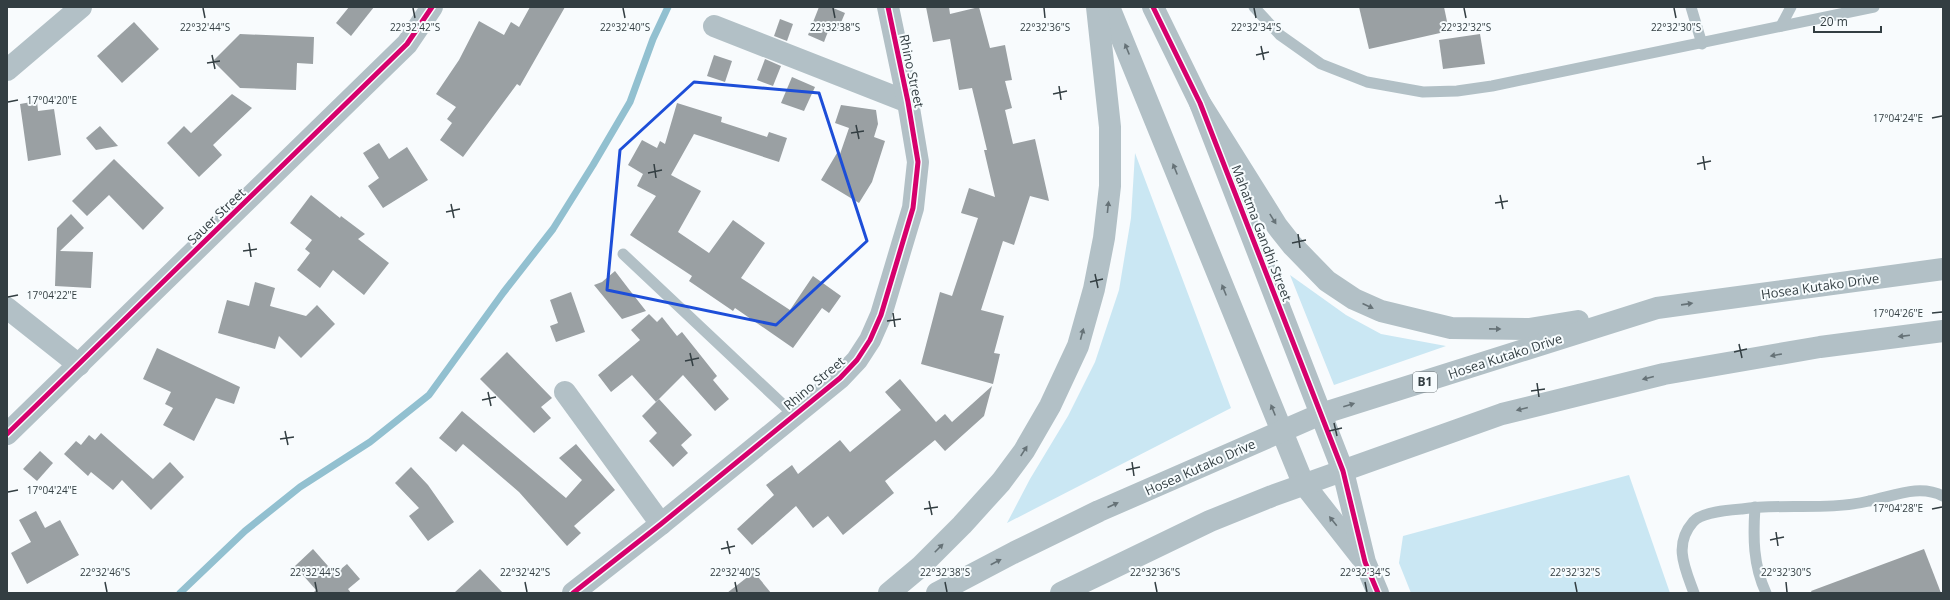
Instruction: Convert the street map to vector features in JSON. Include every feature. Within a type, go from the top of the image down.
[{"type":"main road","points":[[7,70],[81,7]]},
{"type":"main road","name":"Sauer Street","points":[[7,434],[407,44],[432,7]]},
{"type":"main road","name":"Rhino Street","points":[[573,593],[661,524],[793,414],[840,378],[857,360],[870,340],[881,315],[914,208],[918,162],[908,102],[888,7]]},
{"type":"main road","points":[[889,593],[920,567],[962,525],[1001,482],[1028,445],[1050,406],[1078,346],[1094,289],[1104,238],[1110,186],[1110,127],[1097,7]]},
{"type":"main road","points":[[1109,7],[1304,485],[1365,562],[1378,593]]},
{"type":"main road","name":"Mahatma Gandhi Street","points":[[1153,7],[1200,104],[1343,470],[1365,562]]},
{"type":"main road","points":[[714,26],[908,102]]},
{"type":"main road","points":[[1200,104],[1277,226],[1292,246],[1327,281],[1354,300],[1381,311],[1451,328],[1529,329],[1657,308]]},
{"type":"main road","name":"Hosea Kutako Drive","points":[[937,593],[1015,552],[1099,511],[1321,414],[1657,308],[1943,269]]},
{"type":"main road","points":[[7,308],[79,365]]},
{"type":"main road","points":[[1061,593],[1210,521],[1272,496],[1502,414],[1664,374],[1820,347],[1943,331]]},
{"type":"main road","points":[[565,392],[661,524]]},
{"type":"lane","points":[[1254,7],[1280,35],[1321,64],[1367,82],[1423,92],[1457,91],[1492,86],[1702,44],[1874,7]]},
{"type":"lane","points":[[1691,7],[1702,44]]},
{"type":"lane","points":[[1781,26],[1791,7]]},
{"type":"lane","points":[[623,254],[793,414]]},
{"type":"lane","points":[[1694,593],[1682,559],[1683,537],[1694,520],[1715,512],[1755,507],[1840,506],[1869,501],[1898,493],[1928,490],[1943,496]]},
{"type":"lane","points":[[1755,507],[1753,537],[1754,557],[1760,580],[1766,593]]},
{"type":"highlighted area","points":[[694,82],[819,93],[867,241],[776,325],[607,290],[620,150]]},
{"type":"shaded area","points":[[1135,153],[1231,408],[1007,523],[1030,479],[1068,416],[1095,362],[1119,290],[1131,218]]},
{"type":"shaded area","points":[[1290,275],[1346,315],[1381,334],[1446,346],[1334,385]]},
{"type":"shaded area","points":[[1629,475],[1670,593],[1411,593],[1399,563],[1403,536]]},
{"type":"building","points":[[349,7],[374,7],[351,36],[336,23]]},
{"type":"building","points":[[530,7],[565,7],[520,86],[517,84],[463,157],[440,140],[452,123],[447,119],[456,107],[436,94],[459,60],[479,21],[504,35],[511,22],[519,27]]},
{"type":"building","points":[[819,7],[831,7],[845,13],[837,32],[829,29],[824,42],[808,35]]},
{"type":"building","points":[[926,7],[949,7],[950,14],[979,7],[990,48],[1005,45],[1012,80],[1005,81],[1012,108],[1005,110],[1013,144],[1035,139],[1049,201],[1030,196],[1014,245],[1003,241],[981,310],[1004,316],[994,353],[1000,354],[993,384],[921,364],[940,292],[952,296],[978,218],[961,213],[969,188],[995,197],[984,150],[987,150],[972,88],[959,90],[950,39],[933,42]]},
{"type":"building","points":[[1359,7],[1444,7],[1449,31],[1369,49]]},
{"type":"building","points":[[780,19],[793,24],[787,41],[774,36]]},
{"type":"building","points":[[134,22],[159,49],[122,83],[97,56]]},
{"type":"building","points":[[240,34],[314,37],[313,64],[297,63],[296,90],[240,88],[213,61]]},
{"type":"building","points":[[1480,34],[1485,64],[1443,69],[1439,40]]},
{"type":"building","points":[[714,55],[732,61],[725,82],[707,76]]},
{"type":"building","points":[[765,59],[781,66],[773,86],[757,80]]},
{"type":"building","points":[[792,77],[815,87],[804,111],[781,103]]},
{"type":"building","points":[[232,94],[252,108],[213,145],[222,155],[199,177],[167,143],[184,126],[191,133]]},
{"type":"building","points":[[37,101],[38,111],[54,109],[61,155],[28,161],[20,104]]},
{"type":"building","points":[[677,103],[722,117],[721,122],[767,137],[769,132],[787,138],[779,162],[694,134],[671,175],[701,191],[678,232],[709,253],[733,220],[765,243],[741,278],[790,310],[813,276],[841,296],[829,313],[822,308],[793,348],[735,308],[733,311],[689,281],[692,276],[630,235],[656,196],[637,186],[643,174],[628,165],[642,140],[657,148],[660,141],[665,144]]},
{"type":"building","points":[[841,105],[876,110],[878,124],[874,137],[885,141],[872,182],[859,203],[821,180],[837,153],[840,154],[849,128],[835,123]]},
{"type":"building","points":[[100,126],[118,146],[96,150],[86,138]]},
{"type":"building","points":[[379,143],[389,159],[407,147],[428,180],[383,208],[368,186],[379,178],[363,153]]},
{"type":"building","points":[[114,159],[164,208],[143,230],[109,195],[87,216],[72,201]]},
{"type":"building","points":[[311,195],[340,218],[341,216],[365,234],[358,239],[389,263],[364,295],[333,270],[320,288],[297,270],[310,253],[305,249],[312,240],[290,223]]},
{"type":"building","points":[[71,214],[84,228],[60,251],[93,252],[91,288],[55,286],[57,228]]},
{"type":"building","points":[[615,271],[646,311],[622,319],[594,285],[602,282]]},
{"type":"building","points":[[255,282],[275,288],[270,306],[306,316],[317,305],[335,324],[301,358],[279,336],[275,349],[218,333],[227,300],[249,306]]},
{"type":"building","points":[[571,292],[585,332],[556,342],[550,326],[558,323],[550,300]]},
{"type":"building","points":[[649,314],[657,322],[662,317],[677,336],[682,332],[717,376],[713,380],[729,399],[715,411],[683,375],[656,402],[632,375],[611,392],[598,375],[640,340],[631,330]]},
{"type":"building","points":[[157,348],[240,387],[234,404],[216,398],[194,441],[163,425],[173,408],[165,404],[171,392],[143,379]]},
{"type":"building","points":[[507,352],[552,398],[541,407],[551,418],[534,433],[480,379]]},
{"type":"building","points":[[900,379],[936,422],[945,414],[952,422],[992,386],[984,416],[945,451],[935,440],[885,481],[894,493],[843,535],[828,516],[813,528],[796,506],[752,545],[737,529],[774,495],[766,485],[792,465],[798,474],[840,440],[850,452],[901,410],[885,392]]},
{"type":"building","points":[[659,399],[692,435],[681,445],[688,453],[673,467],[649,441],[657,433],[642,416]]},
{"type":"building","points":[[462,411],[566,498],[582,480],[559,458],[576,444],[615,490],[574,526],[581,533],[567,546],[519,492],[463,444],[456,452],[439,438]]},
{"type":"building","points":[[101,433],[153,479],[170,462],[184,477],[151,510],[122,480],[113,490],[91,472],[88,476],[64,454],[76,441],[81,445],[89,435],[95,440]]},
{"type":"building","points":[[40,451],[53,463],[37,481],[23,469]]},
{"type":"building","points":[[411,467],[428,485],[454,522],[428,541],[409,516],[419,508],[395,483]]},
{"type":"building","points":[[36,511],[45,528],[60,520],[79,555],[27,584],[11,553],[31,542],[19,520]]},
{"type":"building","points":[[313,549],[335,574],[347,564],[360,579],[348,589],[351,593],[313,593],[316,590],[295,566]]},
{"type":"building","points":[[1924,549],[1941,593],[1812,593],[1811,591]]},
{"type":"building","points":[[480,569],[503,593],[454,593]]},
{"type":"building","points":[[754,572],[771,593],[727,593]]},
{"type":"waterway","points":[[180,593],[245,531],[300,487],[370,442],[429,395],[503,293],[553,229],[593,165],[630,102],[653,39],[668,7]]},
{"type":"cycle path","points":[[7,434],[407,44],[432,7]]},
{"type":"cycle path","points":[[573,593],[661,524],[840,378],[857,360],[870,340],[881,315],[913,208],[918,162],[908,102],[888,7]]},
{"type":"cycle path","points":[[1153,7],[1200,103],[1343,471],[1365,562],[1378,593]]}]
